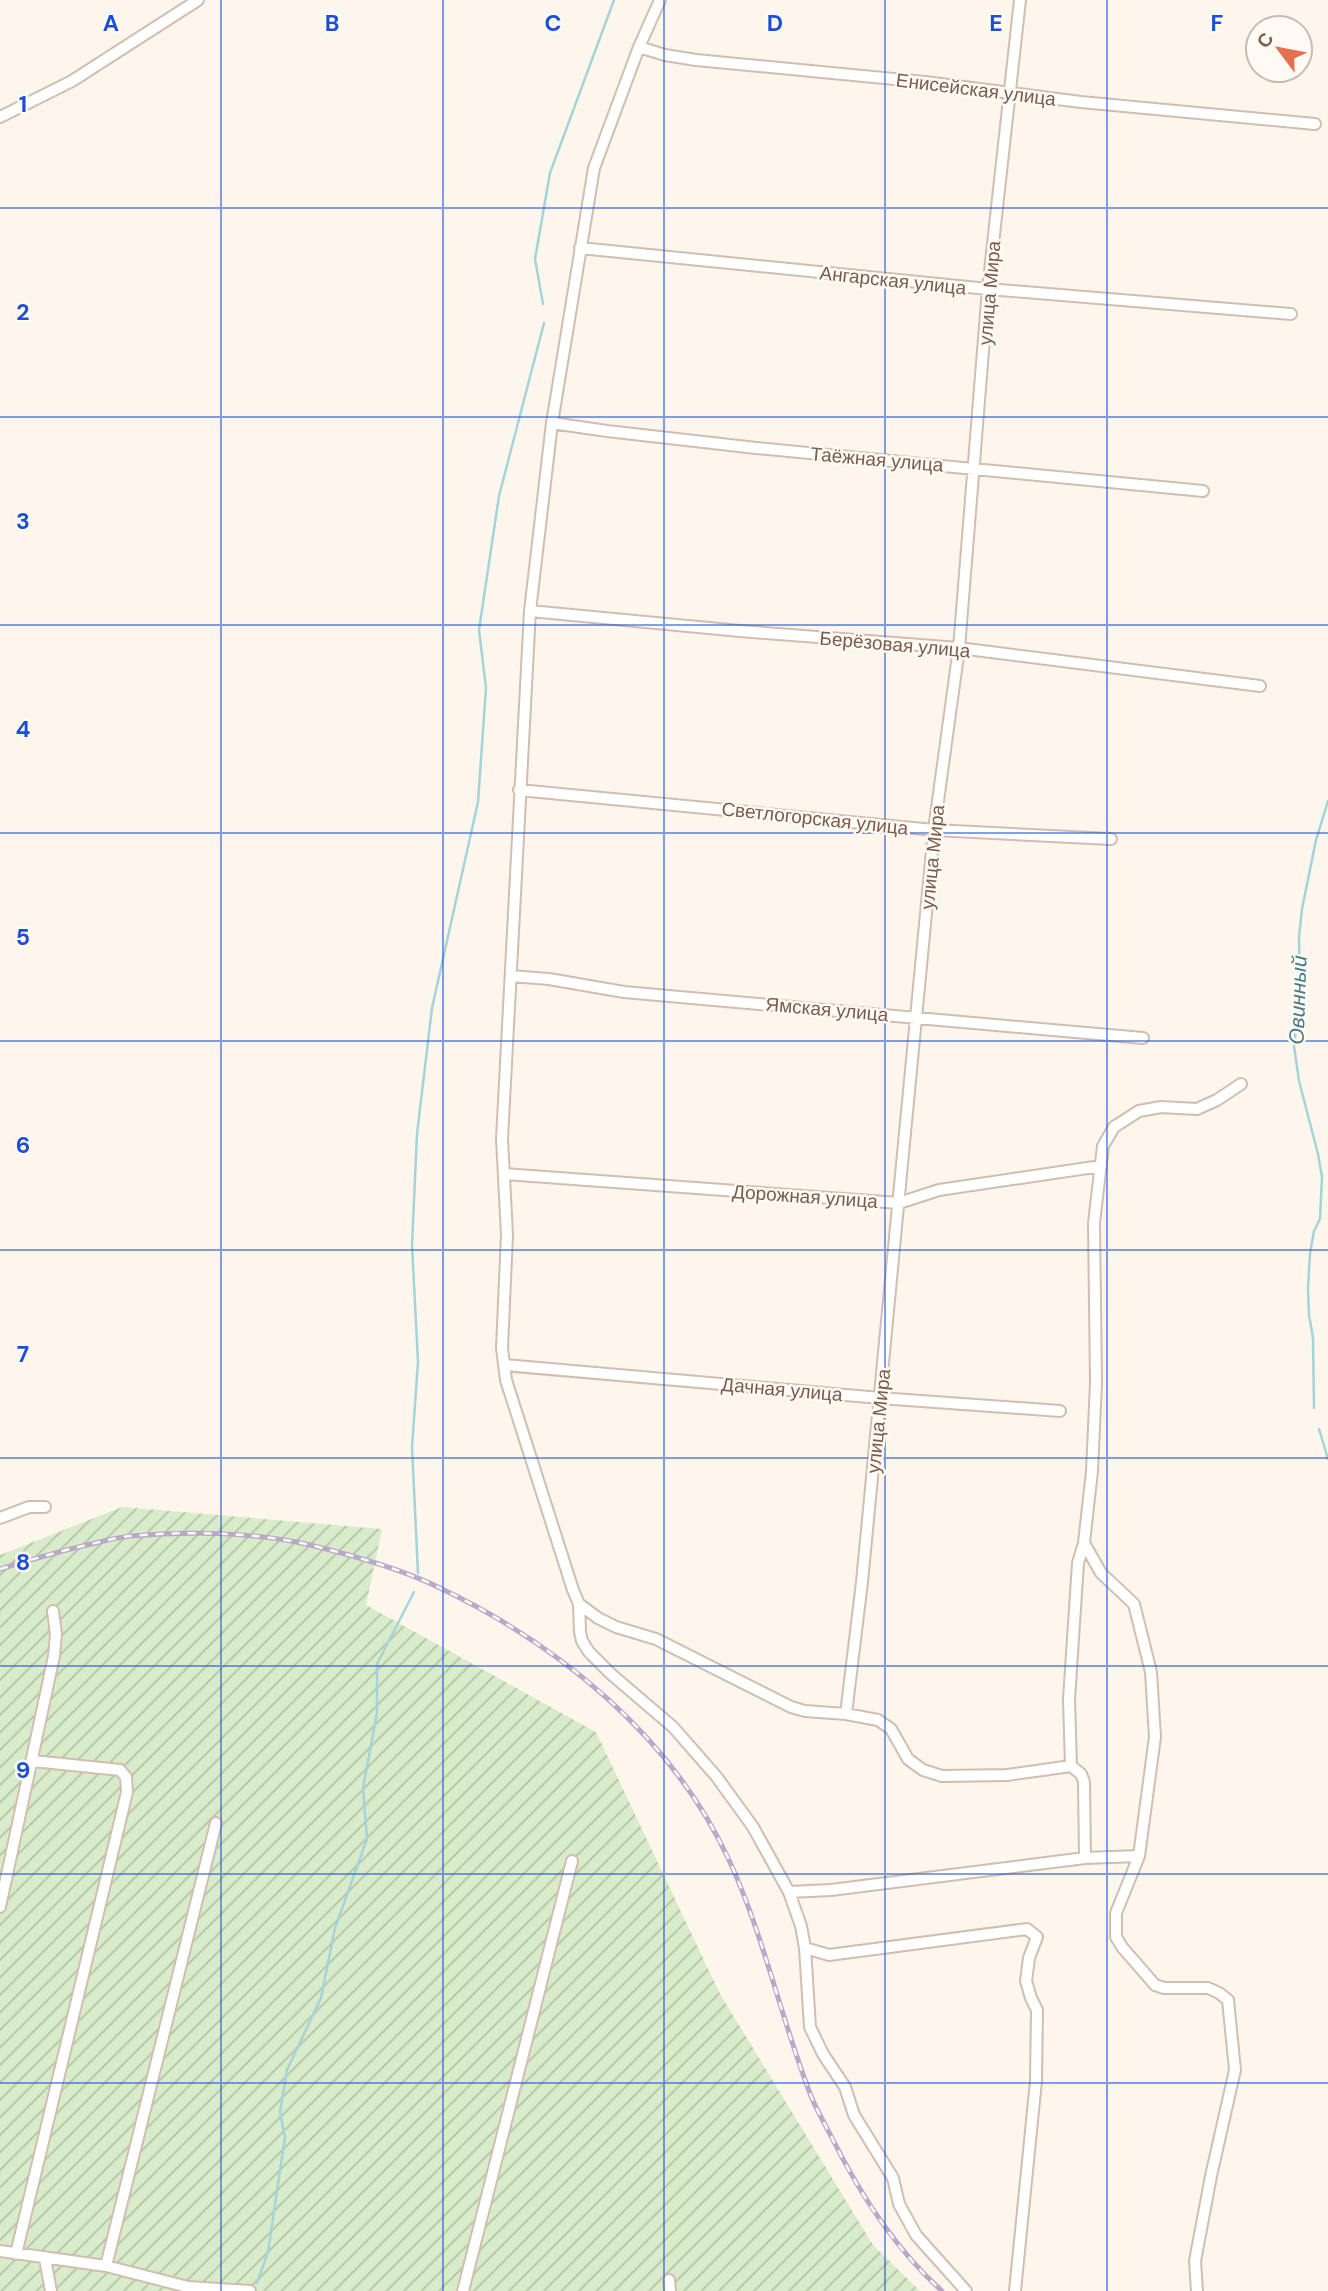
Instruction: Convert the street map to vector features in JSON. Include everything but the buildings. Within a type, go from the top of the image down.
[{"type":"street","points":[[0,117],[72,81],[198,0]]},
{"type":"street","points":[[660,0],[639,47],[594,168],[552,423],[530,611],[502,1139],[507,1235],[502,1348],[506,1380],[579,1604],[582,1641],[596,1661],[673,1727],[716,1776],[753,1827],[789,1892],[801,1926],[810,2026],[823,2054],[845,2088],[854,2115],[893,2178],[899,2204],[916,2235],[966,2291]]},
{"type":"street","name":"улица Мира","points":[[846,1714],[862,1582],[934,830],[959,648],[988,289],[1020,0]]},
{"type":"street","name":"Енисейская улица","points":[[639,47],[676,58],[1315,124]]},
{"type":"street","name":"Ангарская улица","points":[[580,248],[988,289],[1291,314]]},
{"type":"street","name":"Таёжная улица","points":[[552,423],[756,448],[1203,491]]},
{"type":"street","name":"Берёзовая улица","points":[[530,611],[959,648],[1260,686]]},
{"type":"street","name":"Светлогорская улица","points":[[519,790],[934,830],[1111,839]]},
{"type":"street","name":"Ямская улица","points":[[511,976],[549,979],[624,992],[1143,1038]]},
{"type":"street","points":[[1085,1858],[1084,1782],[1081,1774],[1072,1766],[1069,1699],[1078,1563],[1084,1543],[1093,1471],[1096,1383],[1094,1223],[1103,1146],[1114,1127],[1139,1111],[1161,1107],[1197,1108],[1217,1100],[1241,1084]]},
{"type":"street","name":"Дорожная улица","points":[[505,1174],[899,1203],[939,1190],[1101,1166]]},
{"type":"street","name":"Дачная улица","points":[[504,1365],[1060,1411]]},
{"type":"street","points":[[0,1518],[29,1507],[46,1507]]},
{"type":"street","points":[[1084,1543],[1101,1573],[1134,1604],[1151,1672],[1155,1737],[1139,1856],[1116,1913],[1116,1937],[1155,1985],[1164,1988],[1208,1988],[1228,2000],[1235,2070],[1195,2261],[1197,2291]]},
{"type":"street","points":[[579,1604],[616,1627],[656,1639],[791,1707],[805,1711],[846,1714],[884,1723],[897,1736],[908,1759],[923,1770],[942,1776],[1007,1775],[1072,1766]]},
{"type":"street","points":[[0,1907],[54,1656],[56,1634],[53,1611]]},
{"type":"street","points":[[16,2254],[127,1792],[126,1777],[120,1770],[33,1761]]},
{"type":"street","points":[[106,2266],[216,1823]]},
{"type":"street","points":[[789,1892],[831,1890],[1085,1858],[1139,1856]]},
{"type":"street","points":[[463,2291],[572,1861]]},
{"type":"street","points":[[805,1948],[829,1955],[1027,1929],[1037,1937],[1029,1958],[1026,1981],[1037,2010],[1036,2081],[1015,2291]]},
{"type":"street","points":[[0,2251],[106,2266],[188,2287],[250,2291]]},
{"type":"street","points":[[45,2259],[51,2291]]},
{"type":"green space","points":[[122,1507],[382,1529],[366,1605],[596,1732],[720,1994],[873,2245],[920,2291],[0,2291],[0,1555]]},
{"type":"waterway","points":[[543,304],[535,259],[550,173],[614,0]]},
{"type":"waterway","points":[[418,1573],[412,1447],[418,1362],[412,1245],[417,1134],[432,1008],[478,802],[486,688],[479,630],[499,496],[544,323]]},
{"type":"waterway","name":"Овинный","points":[[1314,1408],[1313,1338],[1308,1288],[1310,1253],[1314,1231],[1320,1219],[1322,1177],[1299,1081],[1294,1046],[1300,996],[1299,936],[1302,909],[1316,840],[1328,801]]},
{"type":"waterway","name":"Овинный","points":[[1319,1429],[1328,1459]]},
{"type":"waterway","points":[[257,2283],[268,2252],[285,2137],[280,2112],[287,2070],[321,1998],[335,1928],[367,1839],[363,1788],[377,1713],[377,1664],[414,1592]]},
{"type":"railway","points":[[0,1569],[131,1536],[218,1534],[285,1540],[357,1557],[425,1581],[485,1611],[570,1667],[644,1735],[677,1774],[705,1815],[741,1889],[800,2067],[818,2112],[854,2180],[880,2220],[909,2257],[942,2291]]}]
